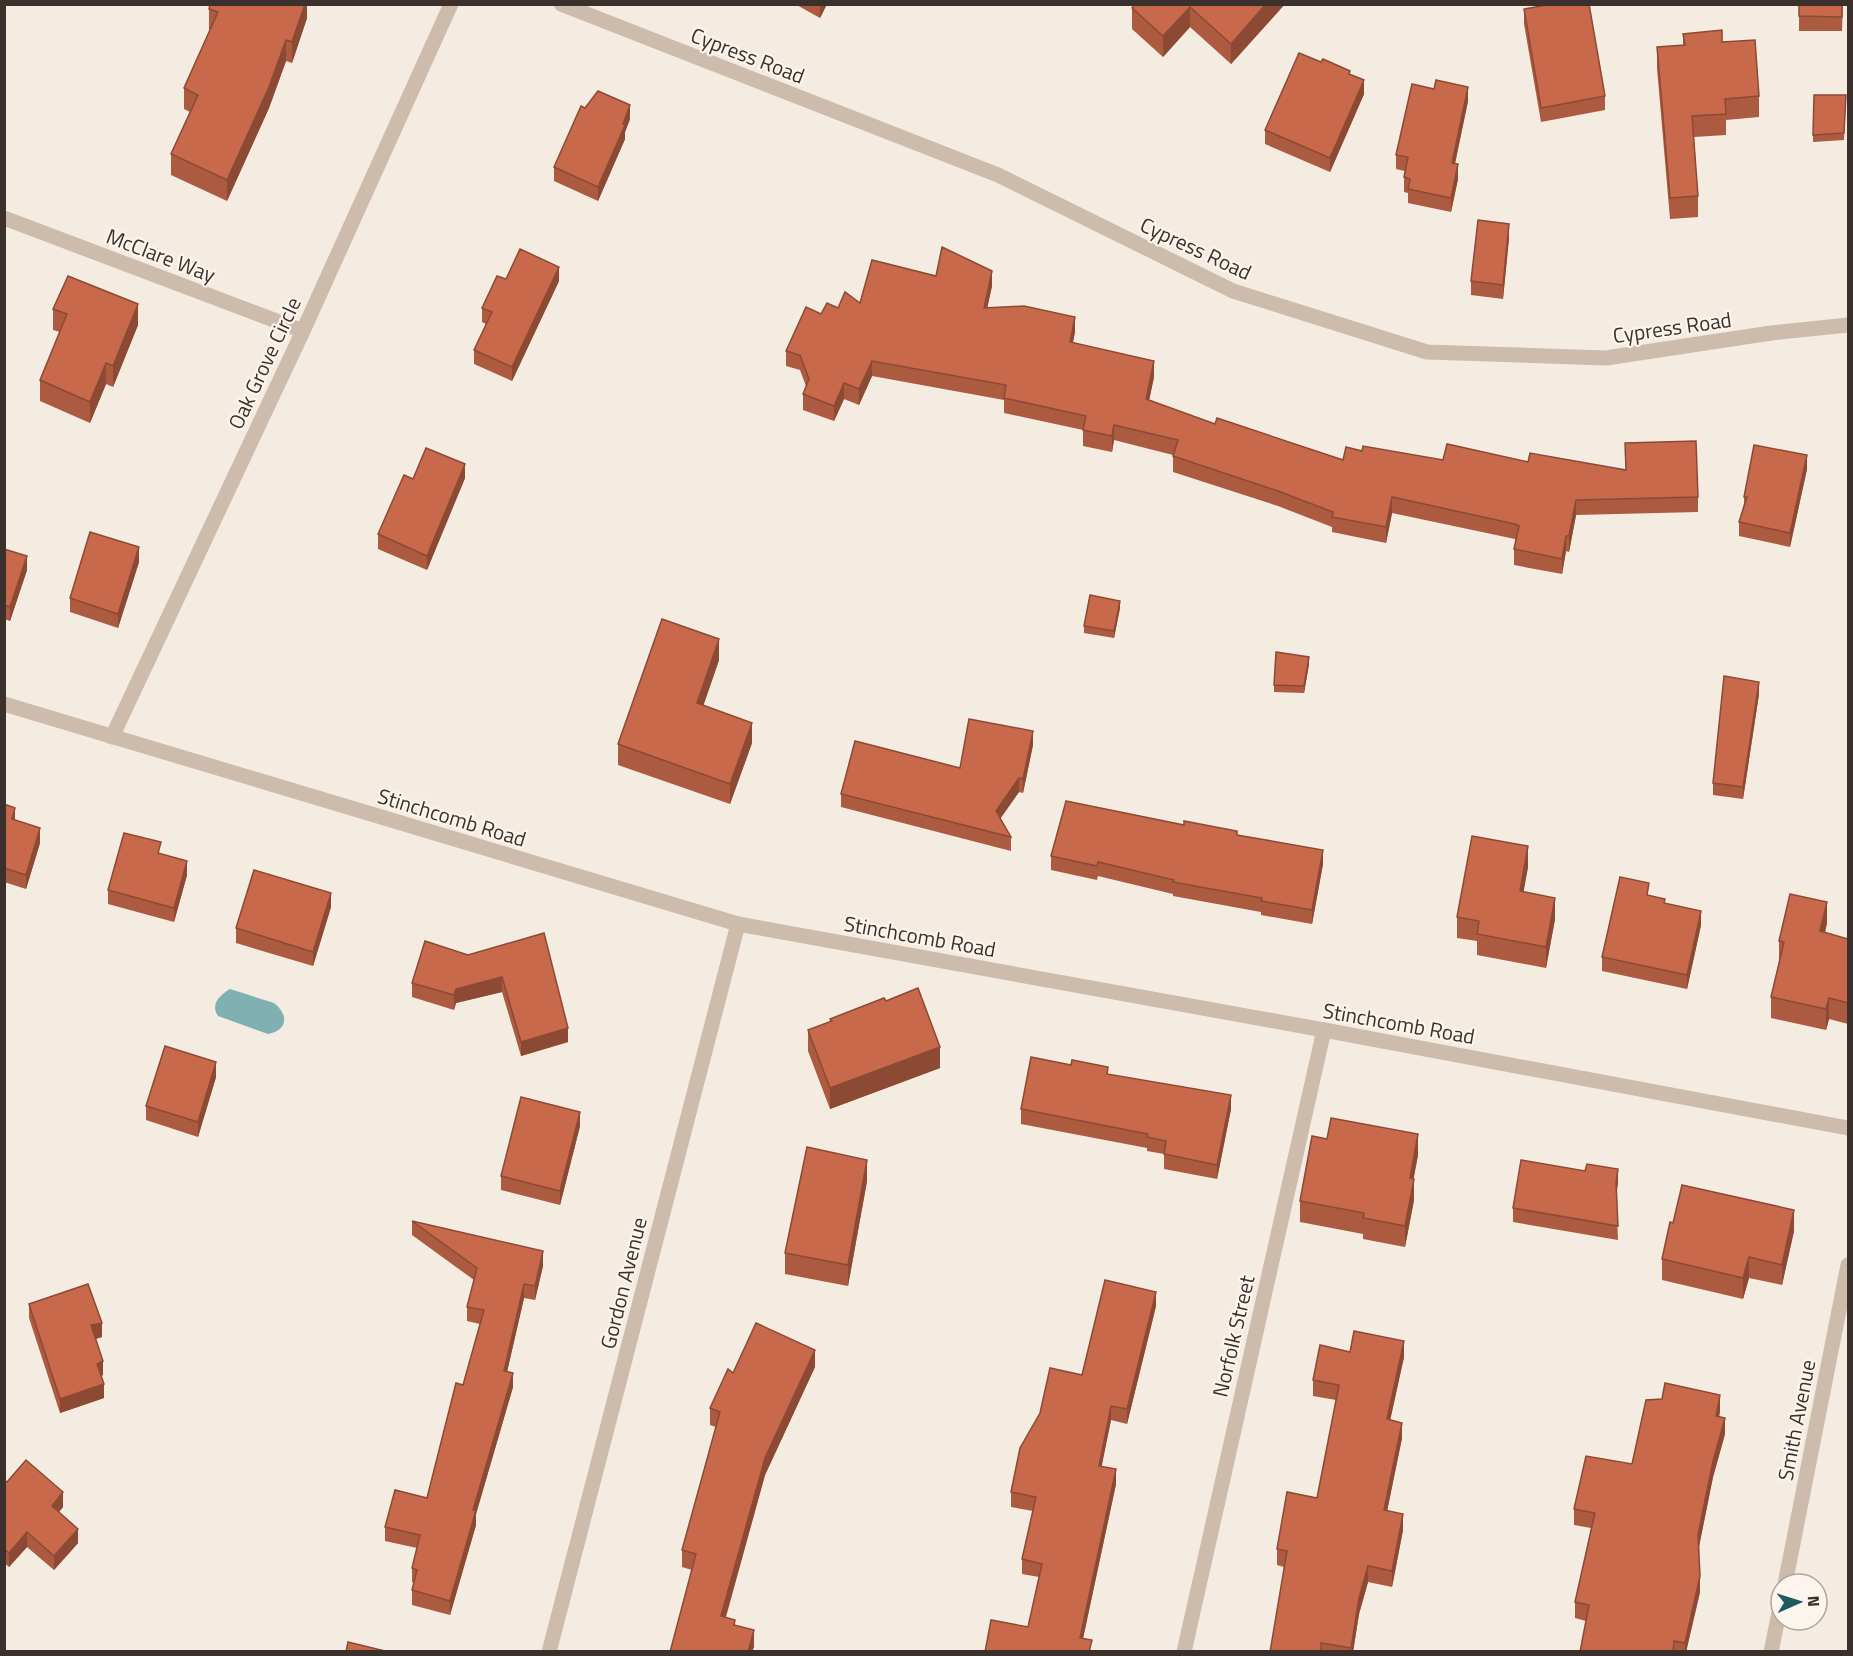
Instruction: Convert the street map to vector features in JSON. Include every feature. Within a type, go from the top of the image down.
[{"type":"street","name":"Oak Grove Circle","points":[[112,737],[303,331],[451,4]]},
{"type":"street","name":"Cypress Road","points":[[561,4],[998,175],[1233,291],[1427,352],[1606,358],[1771,333],[1848,325]]},
{"type":"street","name":"McClare Way","points":[[4,218],[303,331]]},
{"type":"street","name":"Stinchcomb Road","points":[[4,704],[738,924],[1848,1128]]},
{"type":"street","name":"Gordon Avenue","points":[[549,1652],[738,924]]},
{"type":"street","name":"Norfolk Street","points":[[1184,1652],[1324,1030]]},
{"type":"street","name":"Smith Avenue","points":[[1787,1572],[1848,1264]]},
{"type":"street","points":[[1771,1652],[1775,1632]]},
{"type":"water","points":[[230,989],[274,1003],[282,1012],[283,1025],[275,1032],[268,1034],[218,1016],[216,1004],[220,997]]},
{"type":"building","points":[[210,4],[305,4],[292,42],[286,40],[269,87],[227,180],[171,154],[198,95],[184,88],[218,12],[209,9]]},
{"type":"building","points":[[1135,4],[1266,4],[1231,44],[1190,7],[1163,36],[1132,8]]},
{"type":"building","points":[[1552,4],[1589,4],[1605,96],[1541,108],[1524,9]]},
{"type":"building","points":[[1799,4],[1842,4],[1842,17],[1799,16]]},
{"type":"building","points":[[1722,30],[1722,42],[1755,40],[1759,96],[1725,99],[1726,114],[1692,116],[1698,196],[1670,198],[1657,47],[1685,45],[1683,34]]},
{"type":"building","points":[[1299,53],[1321,62],[1323,59],[1364,80],[1330,158],[1265,130]]},
{"type":"building","points":[[1436,80],[1468,87],[1452,163],[1458,164],[1451,198],[1408,189],[1410,179],[1404,177],[1408,157],[1396,155],[1412,84],[1434,89]]},
{"type":"building","points":[[598,91],[630,105],[623,124],[625,125],[598,187],[554,167],[581,106],[585,108]]},
{"type":"building","points":[[1814,95],[1846,95],[1844,133],[1813,135]]},
{"type":"building","points":[[1478,220],[1509,224],[1503,285],[1471,281]]},
{"type":"building","points":[[942,247],[992,271],[984,308],[1024,306],[1075,317],[1070,342],[1154,361],[1146,399],[1215,424],[1217,418],[1343,460],[1346,447],[1362,451],[1363,446],[1443,460],[1447,444],[1528,462],[1530,453],[1626,470],[1625,443],[1696,441],[1698,497],[1576,500],[1562,559],[1514,549],[1519,526],[1515,524],[1392,497],[1386,527],[1332,517],[1333,512],[1173,456],[1178,440],[1114,425],[1112,436],[1083,430],[1086,416],[1004,398],[1006,385],[872,361],[859,389],[844,383],[834,406],[803,394],[809,379],[800,355],[786,351],[806,307],[821,314],[827,303],[838,308],[845,292],[860,303],[872,260],[936,276]]},
{"type":"building","points":[[520,249],[559,267],[512,367],[474,350],[492,312],[482,308],[497,276],[506,279]]},
{"type":"building","points":[[68,276],[138,304],[113,366],[106,363],[90,402],[40,380],[67,314],[53,309]]},
{"type":"building","points":[[1754,445],[1807,455],[1790,533],[1739,522],[1747,497],[1744,497]]},
{"type":"building","points":[[426,448],[465,464],[427,556],[378,534],[404,475],[413,479]]},
{"type":"building","points":[[90,532],[139,547],[118,614],[70,598]]},
{"type":"building","points":[[4,549],[27,556],[10,607],[4,605]]},
{"type":"building","points":[[1090,595],[1120,601],[1114,631],[1084,626]]},
{"type":"building","points":[[662,619],[719,639],[697,703],[752,723],[730,784],[618,744]]},
{"type":"building","points":[[1276,652],[1309,657],[1304,686],[1274,685]]},
{"type":"building","points":[[1724,676],[1759,682],[1743,787],[1713,783]]},
{"type":"building","points":[[969,719],[1033,731],[1023,779],[1019,778],[996,811],[1011,837],[841,794],[855,741],[960,768]]},
{"type":"building","points":[[1066,801],[1184,825],[1184,821],[1237,831],[1237,835],[1323,850],[1312,910],[1261,901],[1262,898],[1173,882],[1174,880],[1098,862],[1097,866],[1051,856]]},
{"type":"building","points":[[4,804],[15,808],[12,819],[40,828],[26,875],[4,868]]},
{"type":"building","points":[[124,833],[161,842],[158,853],[187,861],[174,908],[108,890]]},
{"type":"building","points":[[1472,836],[1528,846],[1520,891],[1555,898],[1546,947],[1477,934],[1479,921],[1457,917]]},
{"type":"building","points":[[254,870],[331,893],[313,952],[236,928]]},
{"type":"building","points":[[1620,877],[1649,883],[1647,895],[1665,899],[1664,903],[1701,911],[1687,975],[1602,957]]},
{"type":"building","points":[[1790,894],[1827,902],[1820,931],[1848,939],[1848,1003],[1829,998],[1826,1009],[1771,997],[1784,942],[1779,941]]},
{"type":"building","points":[[544,933],[568,1028],[521,1042],[502,977],[456,989],[454,995],[412,983],[425,941],[468,955]]},
{"type":"building","points":[[918,988],[940,1047],[830,1088],[808,1030],[884,998],[886,1001]]},
{"type":"building","points":[[165,1046],[216,1062],[198,1122],[146,1106]]},
{"type":"building","points":[[1031,1057],[1071,1065],[1072,1060],[1108,1067],[1107,1074],[1231,1095],[1217,1165],[1164,1154],[1166,1141],[1147,1137],[1148,1134],[1021,1109]]},
{"type":"building","points":[[521,1097],[580,1112],[560,1191],[501,1176]]},
{"type":"building","points":[[1331,1118],[1418,1134],[1410,1178],[1414,1179],[1405,1226],[1363,1218],[1364,1213],[1300,1201],[1312,1136],[1327,1139]]},
{"type":"building","points":[[807,1147],[867,1160],[848,1265],[785,1253]]},
{"type":"building","points":[[1521,1160],[1585,1171],[1587,1164],[1618,1169],[1616,1182],[1618,1226],[1513,1208]]},
{"type":"building","points":[[1682,1185],[1794,1210],[1782,1265],[1749,1257],[1743,1278],[1662,1259],[1670,1222],[1673,1223]]},
{"type":"building","points":[[412,1221],[543,1251],[535,1286],[524,1284],[504,1371],[513,1373],[473,1510],[476,1510],[450,1601],[412,1590],[417,1570],[412,1568],[420,1535],[385,1527],[395,1490],[427,1498],[456,1383],[463,1385],[484,1310],[467,1307],[477,1268]]},
{"type":"building","points":[[1105,1280],[1156,1292],[1127,1409],[1111,1406],[1099,1466],[1116,1469],[1080,1638],[1092,1640],[1089,1652],[985,1652],[991,1620],[1028,1627],[1042,1564],[1022,1559],[1036,1497],[1011,1492],[1020,1448],[1040,1413],[1050,1368],[1082,1375]]},
{"type":"building","points":[[88,1284],[102,1323],[91,1325],[103,1361],[97,1364],[104,1384],[60,1399],[29,1304]]},
{"type":"building","points":[[756,1323],[815,1350],[765,1458],[721,1616],[735,1620],[734,1625],[754,1630],[748,1652],[670,1652],[696,1554],[682,1550],[720,1412],[710,1408],[728,1369],[733,1373]]},
{"type":"building","points":[[1354,1331],[1404,1341],[1387,1419],[1402,1423],[1384,1510],[1403,1514],[1392,1571],[1368,1566],[1359,1598],[1351,1648],[1321,1643],[1321,1652],[1270,1652],[1287,1551],[1277,1549],[1287,1492],[1317,1498],[1339,1385],[1313,1380],[1320,1345],[1350,1352]]},
{"type":"building","points":[[1665,1383],[1720,1395],[1716,1416],[1725,1418],[1713,1461],[1698,1535],[1700,1576],[1685,1643],[1674,1641],[1673,1652],[1580,1652],[1589,1605],[1575,1602],[1595,1513],[1574,1509],[1586,1456],[1632,1464],[1646,1400],[1662,1399]]},
{"type":"building","points":[[26,1460],[63,1492],[52,1506],[78,1529],[54,1556],[27,1532],[9,1553],[4,1549],[4,1480],[7,1482]]},
{"type":"building","points":[[348,1642],[389,1652],[346,1652]]}]
